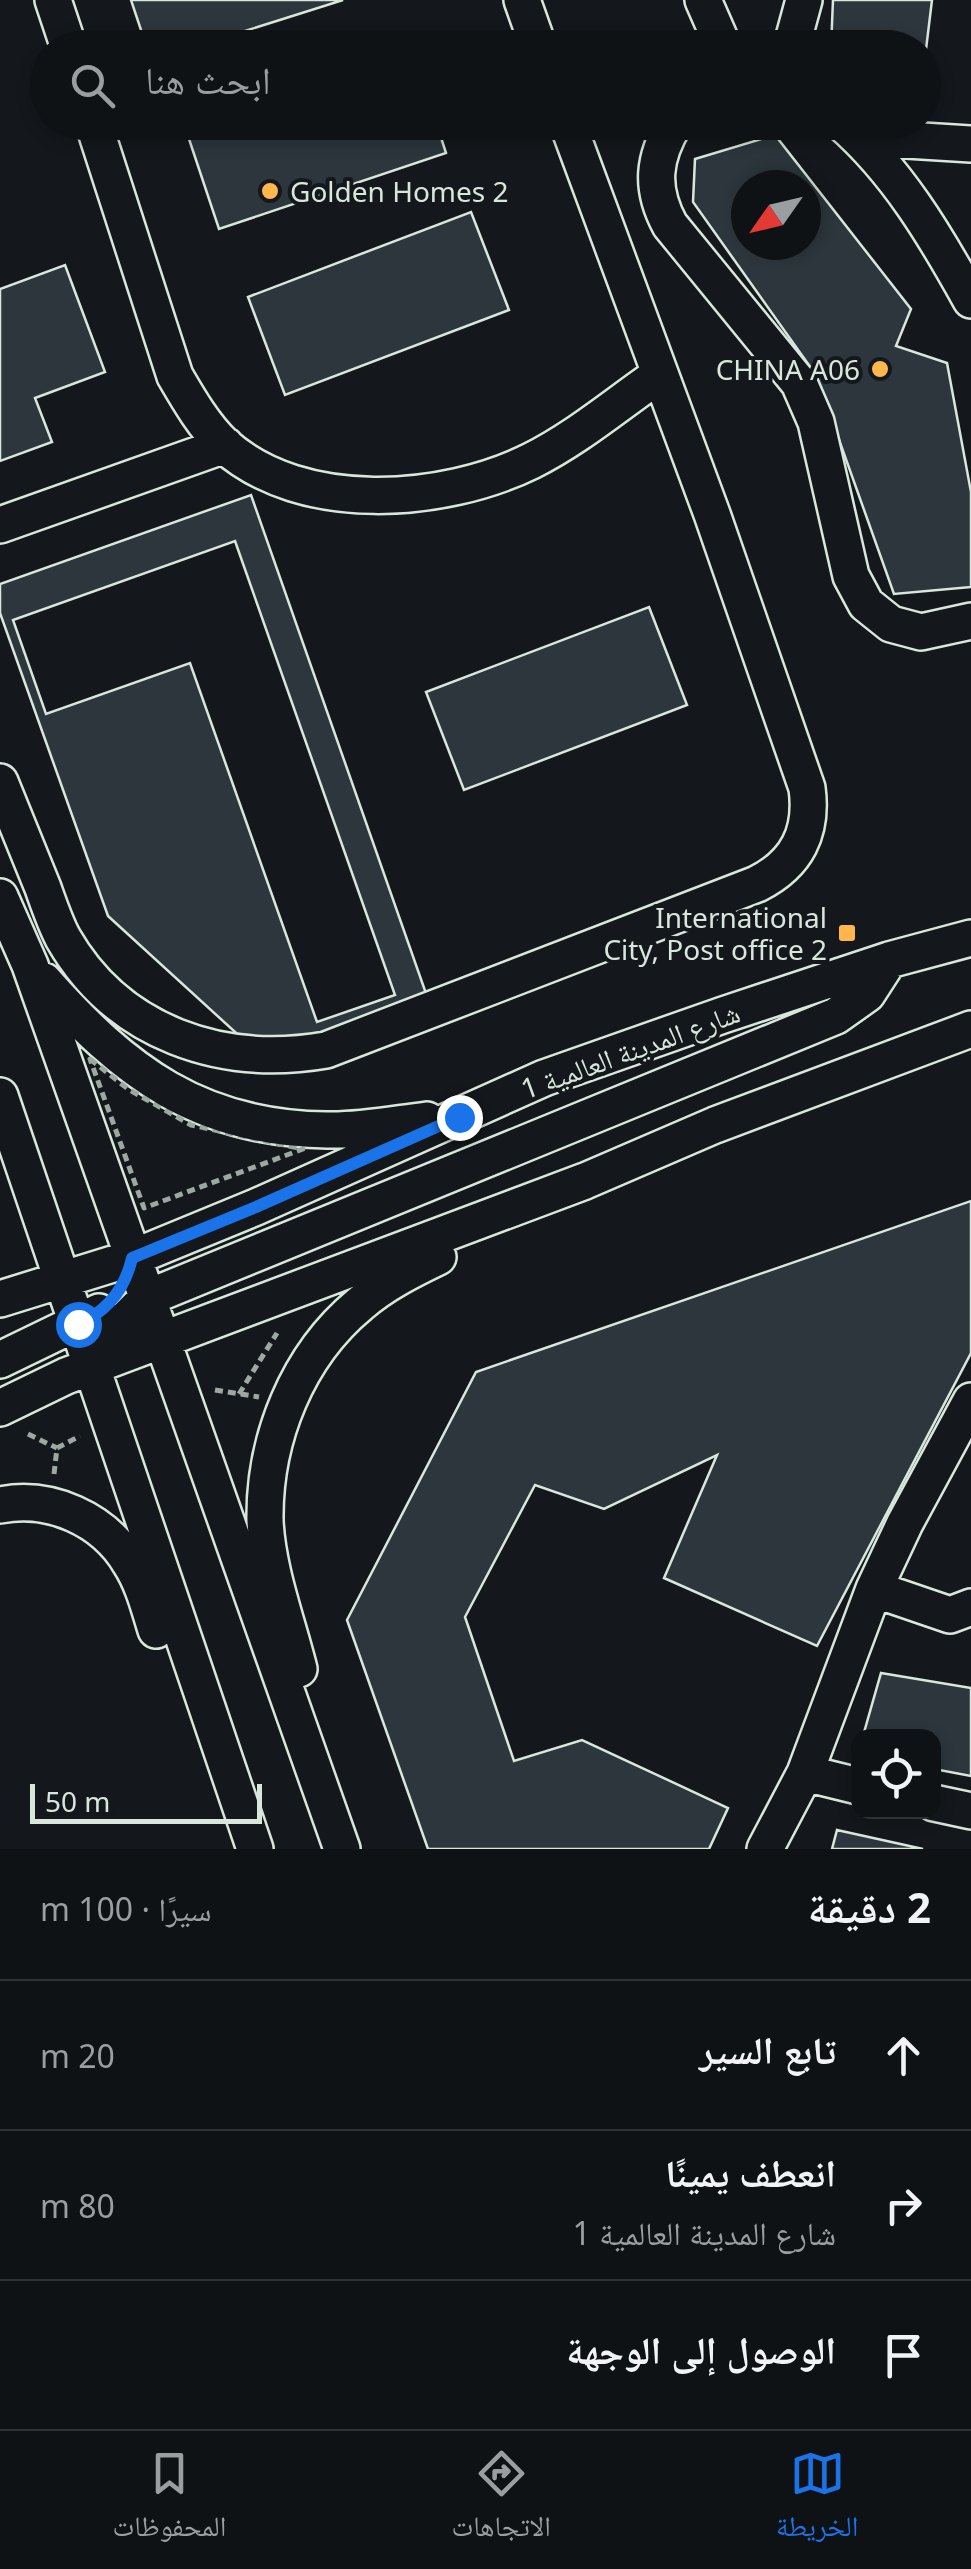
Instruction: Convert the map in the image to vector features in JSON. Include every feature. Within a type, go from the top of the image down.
[{"type":"street","points":[[54,0],[63,30]]},
{"type":"street","points":[[522,0],[533,30]]},
{"type":"street","points":[[702,0],[716,30]]},
{"type":"street","points":[[796,30],[804,0]]},
{"type":"street","points":[[99,140],[175,376],[224,445],[266,471],[336,492],[376,496],[444,490],[497,476],[534,460],[659,375]]},
{"type":"street","points":[[0,782],[62,936],[82,966],[126,1008],[152,1026],[209,1048],[238,1054],[282,1056],[326,1050],[775,875],[795,854],[808,827],[807,788],[712,514],[573,140]]},
{"type":"street","points":[[666,140],[656,161],[657,194],[662,210],[670,225],[786,365],[808,402],[857,591],[878,615],[906,629],[936,630],[971,621]]},
{"type":"street","points":[[859,140],[906,192],[971,300]]},
{"type":"street","points":[[936,140],[971,144]]},
{"type":"street","points":[[0,526],[224,445]]},
{"type":"street","points":[[0,896],[30,965],[342,1849]]},
{"type":"street","name":"شارع المدينة العالمية 1","points":[[64,1282],[268,1202],[562,1072],[890,960],[971,938]]},
{"type":"street","points":[[93,1366],[120,1324],[146,1298],[836,1016],[867,994],[890,960]]},
{"type":"street","points":[[30,965],[77,1019],[131,1068],[162,1088],[221,1114],[276,1126],[331,1130],[459,1117]]},
{"type":"street","points":[[0,1408],[35,1388],[584,1181],[715,1125],[971,1028]]},
{"type":"street","points":[[0,1096],[255,1849]]},
{"type":"street","points":[[321,1792],[302,1681],[265,1523],[268,1473],[278,1425],[298,1380],[326,1339],[360,1304],[400,1276],[584,1181]]},
{"type":"street","points":[[0,1360],[92,1318],[114,1298],[129,1272],[132,1258]]},
{"type":"street","points":[[0,1299],[64,1282]]},
{"type":"street","points":[[765,1849],[804,1773],[874,1589],[904,1523],[971,1401]]},
{"type":"street","points":[[0,1504],[27,1502],[66,1510],[85,1519],[117,1544],[138,1578],[191,1708],[232,1777]]},
{"type":"street","points":[[874,1589],[950,1615],[971,1607]]},
{"type":"street","points":[[804,1773],[851,1784]]},
{"type":"street","points":[[941,1805],[971,1812]]},
{"type":"path","points":[[90,1059],[128,1089],[191,1125],[302,1149],[144,1208],[116,1133],[90,1059]]},
{"type":"path","points":[[239,1394],[283,1322]]},
{"type":"path","points":[[202,1388],[273,1399]]},
{"type":"path","points":[[28,1434],[57,1448]]},
{"type":"path","points":[[57,1448],[83,1435]]},
{"type":"path","points":[[54,1474],[57,1448]]},
{"type":"building","points":[[131,0],[343,0],[248,30],[141,30]]},
{"type":"building","points":[[833,0],[932,0],[928,30],[832,30]]},
{"type":"building","name":"Golden Homes 2","points":[[189,140],[442,140],[446,153],[219,229]]},
{"type":"building","name":"CHINA A06","points":[[758,140],[779,140],[802,170],[731,170],[731,255],[693,202],[695,159]]},
{"type":"building","name":"CHINA A06","points":[[821,194],[911,309],[896,346],[947,363],[971,492],[971,587],[894,594],[816,375],[734,260],[821,260]]},
{"type":"building","points":[[471,212],[509,310],[285,395],[248,297]]},
{"type":"building","points":[[65,265],[105,372],[35,398],[52,442],[0,461],[0,289]]},
{"type":"building","points":[[251,495],[429,1002],[305,1042],[246,1042],[108,916],[0,613],[0,584]]},
{"type":"building","points":[[235,541],[395,995],[317,1022],[190,663],[46,714],[13,620]]},
{"type":"building","points":[[649,607],[687,705],[464,790],[426,692]]},
{"type":"building","points":[[971,1201],[971,1353],[817,1646],[664,1578],[717,1455],[604,1509],[535,1485],[465,1617],[514,1761],[582,1740],[728,1808],[709,1849],[428,1849],[347,1620],[476,1372]]},
{"type":"building","points":[[881,1673],[971,1688],[971,1776],[941,1770],[941,1729],[865,1729]]},
{"type":"building","points":[[837,1830],[923,1849],[832,1849]]},
{"type":"place","name":"Golden Homes 2","points":[[270,191]]},
{"type":"place","name":"CHINA A06","points":[[880,369]]},
{"type":"place","name":"International City, Post office 2","points":[[847,933]]},
{"type":"route","points":[[78,1324],[92,1318],[114,1298],[123,1286],[132,1258],[459,1117]]}]
